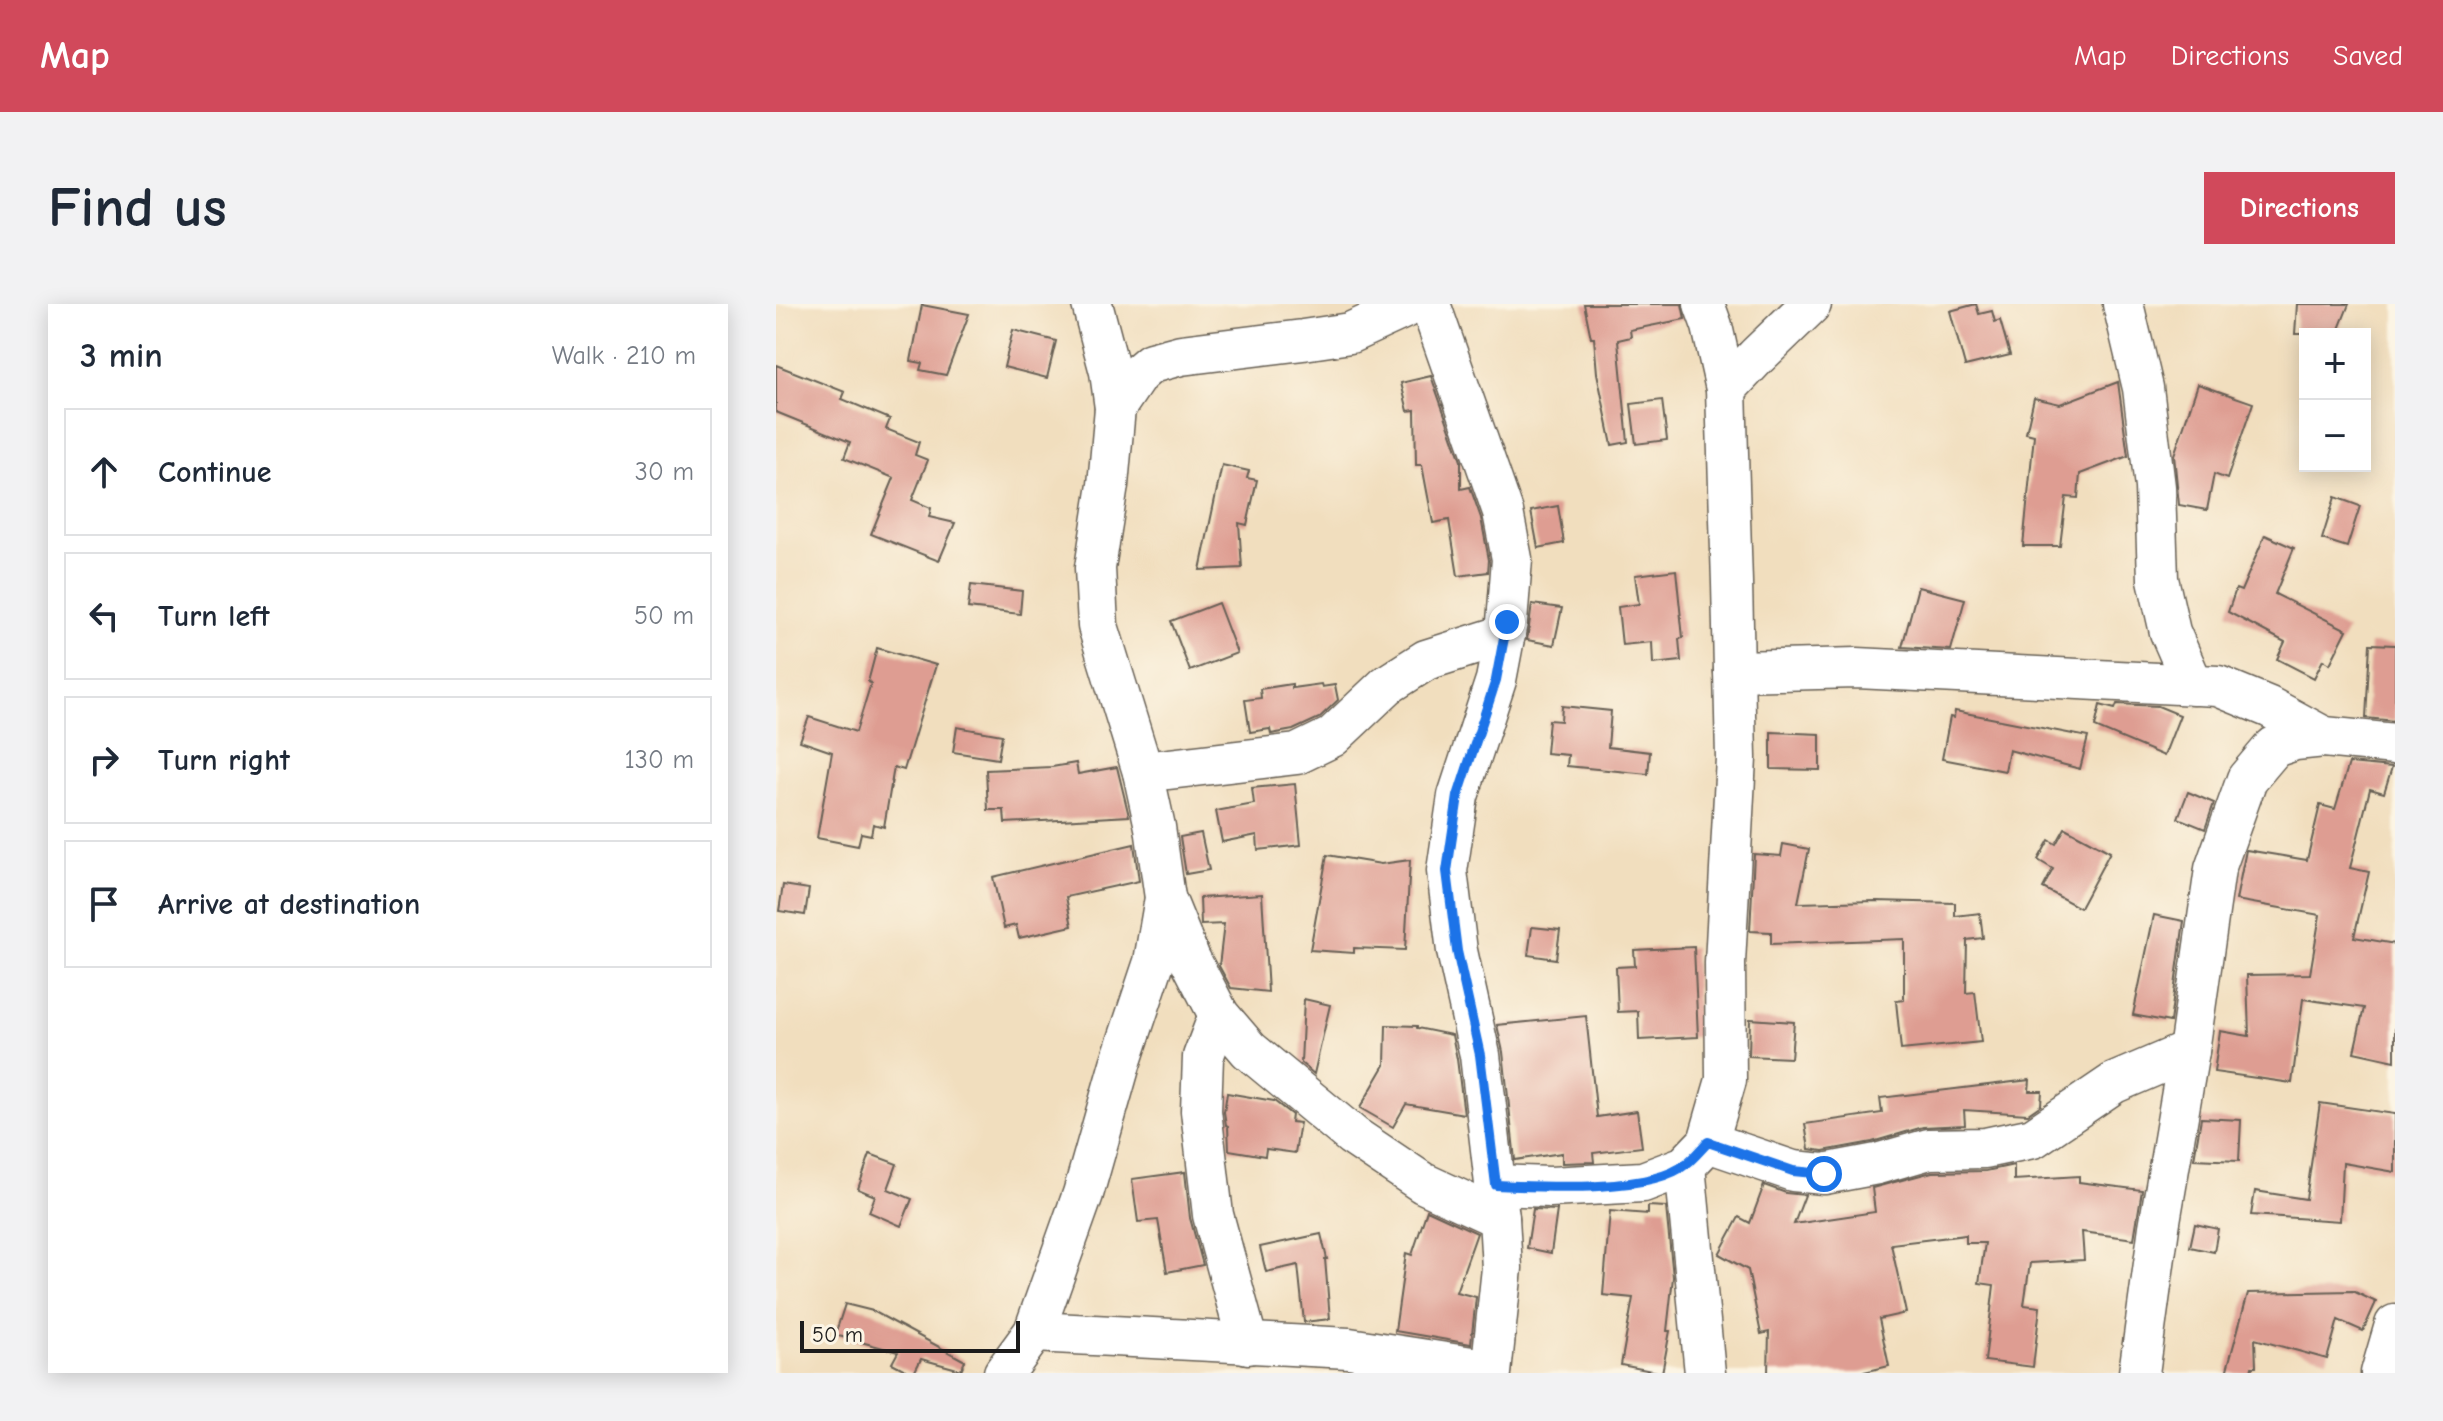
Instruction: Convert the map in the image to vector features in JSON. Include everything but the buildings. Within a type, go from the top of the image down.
[{"type":"street","points":[[1092,304],[1110,372],[1115,408],[1108,485],[1095,568],[1098,626],[1143,772],[1165,898],[1190,959],[1219,1015],[1249,1050],[1353,1136],[1423,1183],[1498,1201],[1550,1187],[1643,1182],[1696,1154],[1824,1174],[1877,1164],[1929,1149],[1985,1148],[2033,1138],[2114,1083],[2189,1051]]},
{"type":"street","points":[[1115,408],[1138,374],[1151,363],[1181,355],[1350,333],[1413,304]]},
{"type":"street","points":[[1034,1332],[1349,1348],[1491,1372],[1502,1268],[1498,1201],[1480,1055],[1457,951],[1447,871],[1458,796],[1496,680],[1505,635],[1512,559],[1503,512],[1430,304]]},
{"type":"street","points":[[1704,304],[1726,389],[1736,758],[1725,963],[1726,1080],[1696,1154],[1705,1373]]},
{"type":"street","points":[[1726,389],[1811,304]]},
{"type":"street","points":[[2123,304],[2143,388],[2155,487],[2158,579],[2170,632],[2193,685]]},
{"type":"street","points":[[1143,772],[1297,754],[1332,737],[1387,685],[1426,660],[1505,635]]},
{"type":"street","points":[[1734,671],[1857,668],[2218,686],[2269,707],[2324,737]]},
{"type":"street","points":[[2139,1373],[2215,869],[2247,779],[2274,747],[2295,740],[2324,737],[2395,744]]},
{"type":"street","points":[[1004,1373],[1034,1332],[1083,1194],[1120,1064],[1154,962],[1165,898]]},
{"type":"street","points":[[1219,1015],[1203,1057],[1201,1111],[1213,1215],[1248,1344]]},
{"type":"street","points":[[2381,1373],[2395,1325]]},
{"type":"route","points":[[1507,622],[1496,680],[1458,796],[1447,871],[1457,951],[1480,1055],[1496,1185],[1550,1187],[1643,1182],[1685,1166],[1708,1142],[1793,1171],[1824,1174]]}]
